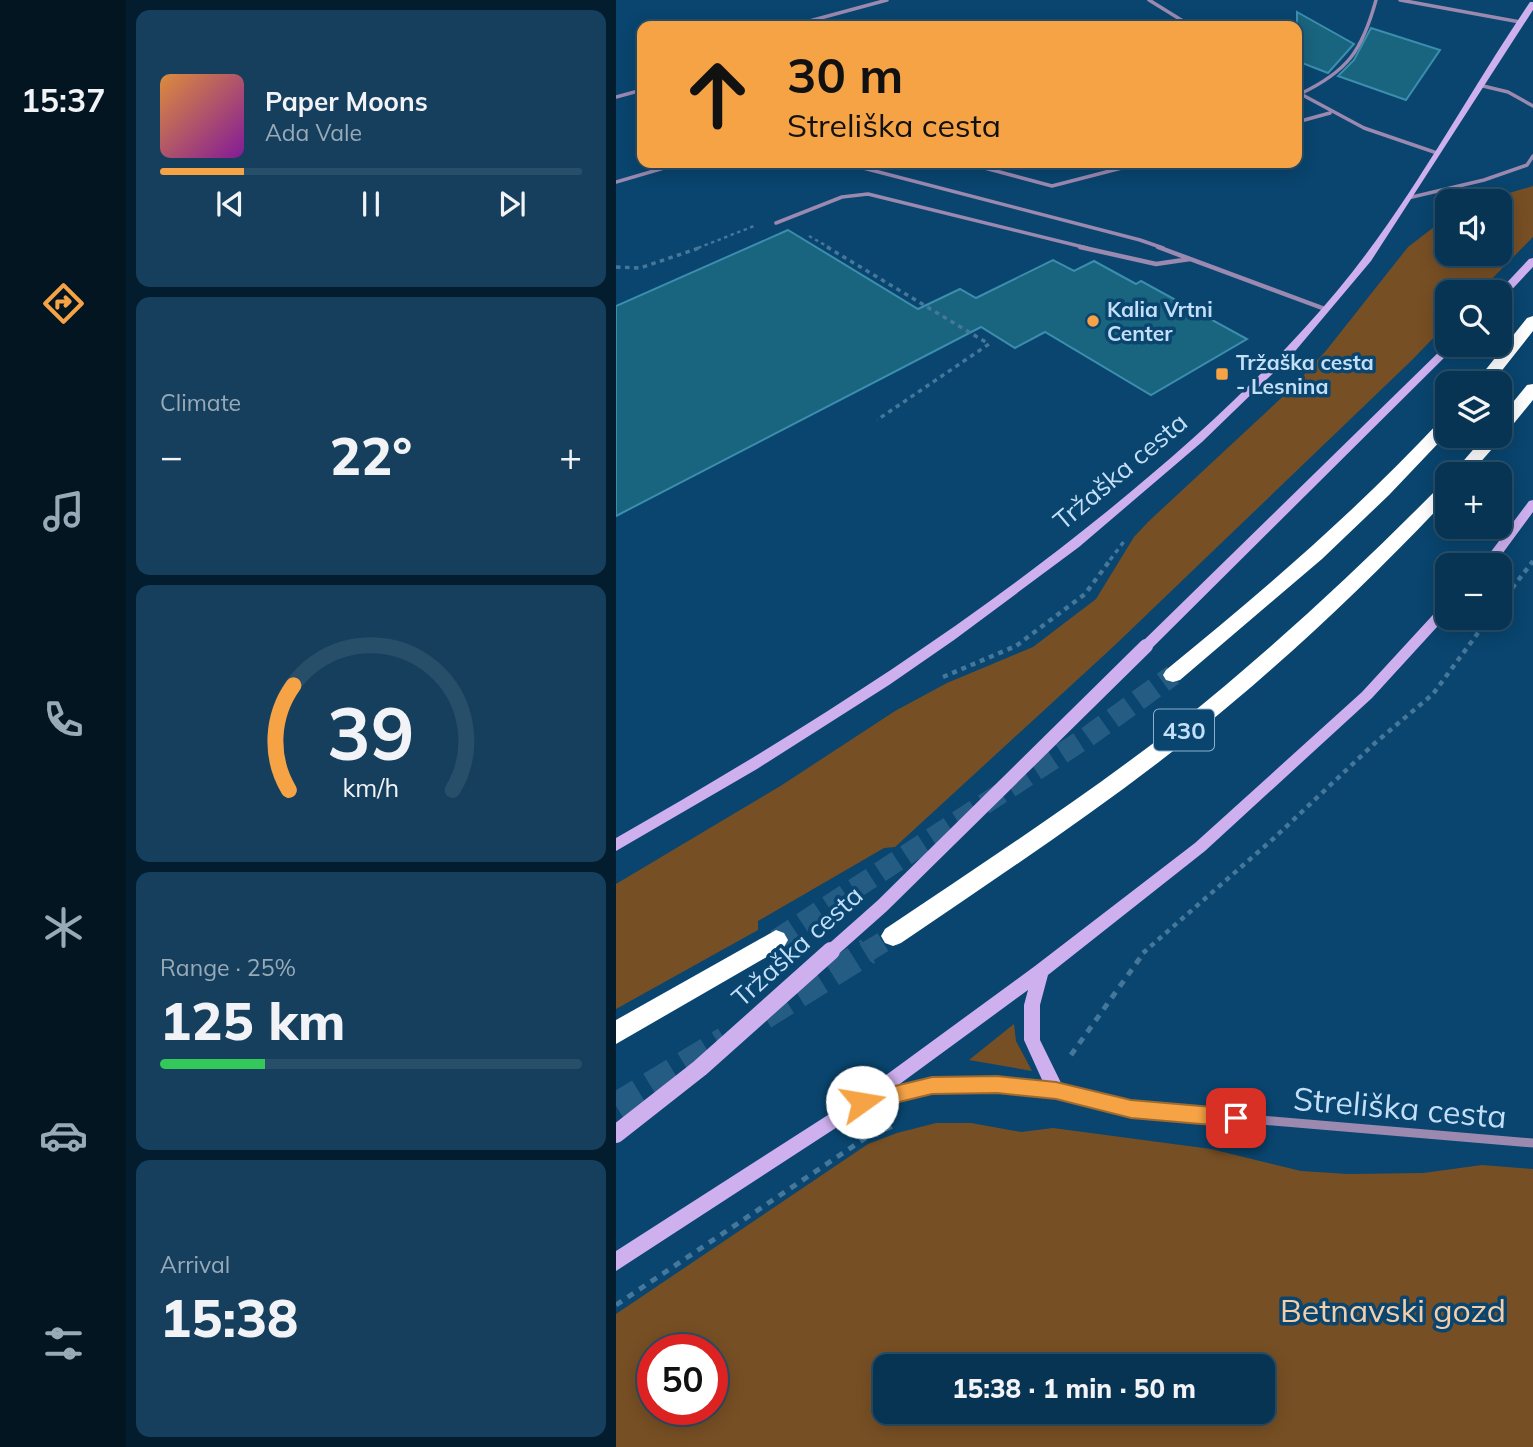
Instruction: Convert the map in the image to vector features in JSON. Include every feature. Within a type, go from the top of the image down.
[{"type":"highway","points":[[1493,371],[1533,321]]},
{"type":"highway","points":[[1512,414],[1533,389]]},
{"type":"highway","name":"430","points":[[1173,676],[1332,542],[1435,436]]},
{"type":"highway","points":[[1471,462],[1484,448]]},
{"type":"highway","name":"430","points":[[893,936],[1061,823],[1219,702],[1347,590],[1435,501]]},
{"type":"highway","points":[[616,1033],[776,940]]},
{"type":"main road","name":"Tržaška cesta","points":[[616,845],[724,785],[835,715],[1012,593],[1070,549],[1188,449],[1284,355],[1368,259],[1533,4]]},
{"type":"main road","points":[[1512,283],[1533,261]]},
{"type":"main road","name":"Tržaška cesta","points":[[616,1134],[700,1068],[882,906],[1440,357]]},
{"type":"main road","points":[[1496,553],[1533,504]]},
{"type":"main road","points":[[616,1262],[862,1102],[1041,971],[1200,847],[1367,695],[1435,621]]},
{"type":"main road","points":[[1041,971],[1032,1005],[1032,1040],[1056,1091]]},
{"type":"main road","points":[[862,1102],[932,1086],[997,1085],[1056,1091]]},
{"type":"street","name":"Streliška cesta","points":[[1056,1091],[1131,1109],[1533,1143]]},
{"type":"lane","points":[[809,21],[887,0]]},
{"type":"lane","points":[[1149,0],[1183,21]]},
{"type":"lane","points":[[1302,92],[1328,82],[1355,58],[1376,0]]},
{"type":"lane","points":[[1400,0],[1520,22]]},
{"type":"lane","points":[[1479,85],[1508,92],[1533,106]]},
{"type":"lane","points":[[616,97],[637,91]]},
{"type":"lane","points":[[1302,96],[1330,113],[1383,138],[1437,153]]},
{"type":"lane","points":[[1302,121],[1330,113]]},
{"type":"lane","points":[[1408,198],[1484,180],[1527,165],[1533,156]]},
{"type":"lane","points":[[616,182],[664,168]]},
{"type":"lane","points":[[863,168],[1140,240],[1325,309]]},
{"type":"lane","points":[[984,168],[1052,186],[1122,168]]},
{"type":"lane","points":[[776,223],[842,197],[869,194],[1156,264],[1191,259]]},
{"type":"path","points":[[616,267],[640,268],[748,226],[776,223],[804,233],[989,344],[877,420]]},
{"type":"path","points":[[1512,588],[1533,561]]},
{"type":"path","points":[[1056,1091],[1074,1047],[1147,948],[1273,839],[1375,743],[1433,694],[1480,630]]},
{"type":"path","points":[[616,1305],[867,1138],[901,1123]]},
{"type":"green space","points":[[1533,186],[1533,237],[1512,258],[1512,192]]},
{"type":"green space","points":[[1435,226],[1435,266],[1505,266],[1491,280],[1435,280],[1435,336],[1114,646],[895,847],[884,848],[758,921],[758,930],[616,1009],[616,884],[782,785],[895,711],[947,683],[1033,647],[1096,599],[1134,537],[1291,389],[1325,352],[1408,247]]},
{"type":"green space","points":[[1014,1024],[1016,1041],[1032,1071],[969,1060]]},
{"type":"green space","name":"Betnavski gozd","points":[[936,1123],[971,1123],[1021,1132],[1053,1128],[1211,1149],[1301,1171],[1348,1174],[1423,1173],[1482,1165],[1533,1169],[1533,1447],[616,1447],[616,1314],[868,1144]]},
{"type":"building","points":[[1297,12],[1354,44],[1328,73],[1302,63],[1302,21],[1297,21]]},
{"type":"building","points":[[1371,28],[1440,50],[1406,100],[1338,76],[1354,60]]},
{"type":"building","points":[[788,230],[918,309],[960,289],[976,298],[1053,260],[1074,271],[1094,261],[1136,284],[1141,281],[1247,339],[1151,395],[1045,332],[1015,348],[981,327],[616,516],[616,306]]},
{"type":"tunnel","points":[[776,940],[1087,737],[1173,675]]},
{"type":"tunnel","points":[[865,953],[893,936]]},
{"type":"tunnel","points":[[764,1016],[868,951]]},
{"type":"tunnel","points":[[616,1106],[725,1040]]},
{"type":"place","name":"Kalia Vrtni Center","points":[[1093,321]]},
{"type":"place","name":"Tržaška cesta - Lesnina","points":[[1222,374]]},
{"type":"route","points":[[862,1102],[932,1086],[997,1085],[1056,1091],[1131,1109],[1236,1118]]}]
